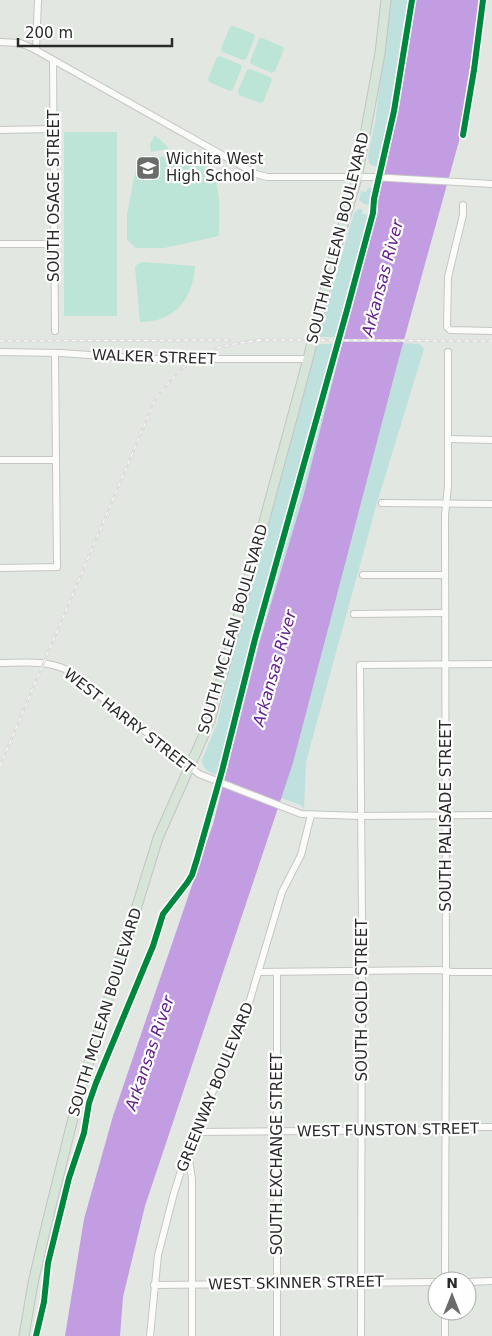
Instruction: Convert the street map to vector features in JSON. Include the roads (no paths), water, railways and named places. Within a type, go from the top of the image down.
[{"type":"main road","name":"SOUTH MCLEAN BOULEVARD","points":[[24,1336],[44,1233],[78,1098],[158,838],[210,721],[308,359],[330,270],[357,178],[380,53],[386,0]]},
{"type":"street","points":[[36,50],[38,0]]},
{"type":"street","points":[[0,42],[20,43],[36,50],[256,174],[267,177],[372,177],[492,184]]},
{"type":"street","name":"SOUTH OSAGE STREET","points":[[53,60],[55,331]]},
{"type":"street","points":[[0,130],[54,129]]},
{"type":"street","points":[[463,205],[463,215],[447,289],[447,327],[450,330],[492,331]]},
{"type":"street","points":[[0,244],[54,244]]},
{"type":"street","name":"WALKER STREET","points":[[0,352],[55,353],[146,359],[308,359]]},
{"type":"street","name":"SOUTH PALISADE STREET","points":[[445,1271],[445,574],[448,352]]},
{"type":"street","points":[[0,568],[58,567],[55,353]]},
{"type":"street","points":[[448,439],[492,440]]},
{"type":"street","points":[[0,460],[56,460]]},
{"type":"street","points":[[382,503],[492,504]]},
{"type":"street","points":[[363,575],[445,574]]},
{"type":"street","points":[[354,614],[445,613]]},
{"type":"street","name":"WEST HARRY STREET","points":[[0,663],[44,663],[64,669],[199,774],[301,814],[361,816],[492,815]]},
{"type":"street","points":[[446,664],[492,664]]},
{"type":"street","name":"SOUTH GOLD STREET","points":[[361,1336],[362,971],[360,665],[446,664]]},
{"type":"street","name":"GREENWAY BOULEVARD","points":[[150,1336],[158,1256],[174,1194],[194,1132],[244,1020],[282,892],[301,856],[311,815]]},
{"type":"street","points":[[258,972],[492,972]]},
{"type":"street","name":"SOUTH EXCHANGE STREET","points":[[276,1336],[277,972]]},
{"type":"street","name":"WEST FUNSTON STREET","points":[[194,1132],[440,1130],[446,1128],[492,1127]]},
{"type":"street","points":[[188,1149],[192,1179],[192,1336]]},
{"type":"street","points":[[477,1282],[492,1281]]},
{"type":"street","name":"WEST SKINNER STREET","points":[[154,1285],[427,1282]]},
{"type":"street","points":[[445,1321],[445,1336]]},
{"type":"water","name":"Arkansas River","points":[[415,0],[480,0],[459,141],[399,358],[293,763],[145,1206],[123,1297],[120,1336],[65,1336],[84,1219],[113,1116],[213,824],[259,644],[303,497],[368,243],[379,188],[386,167],[400,99]]},
{"type":"railway","points":[[0,341],[230,340]]},
{"type":"railway","points":[[257,340],[492,341]]},
{"type":"railway","points":[[0,766],[155,400],[178,372],[200,355],[227,346],[263,340]]},
{"type":"place","name":"Wichita West High School","points":[[148,168]]}]
